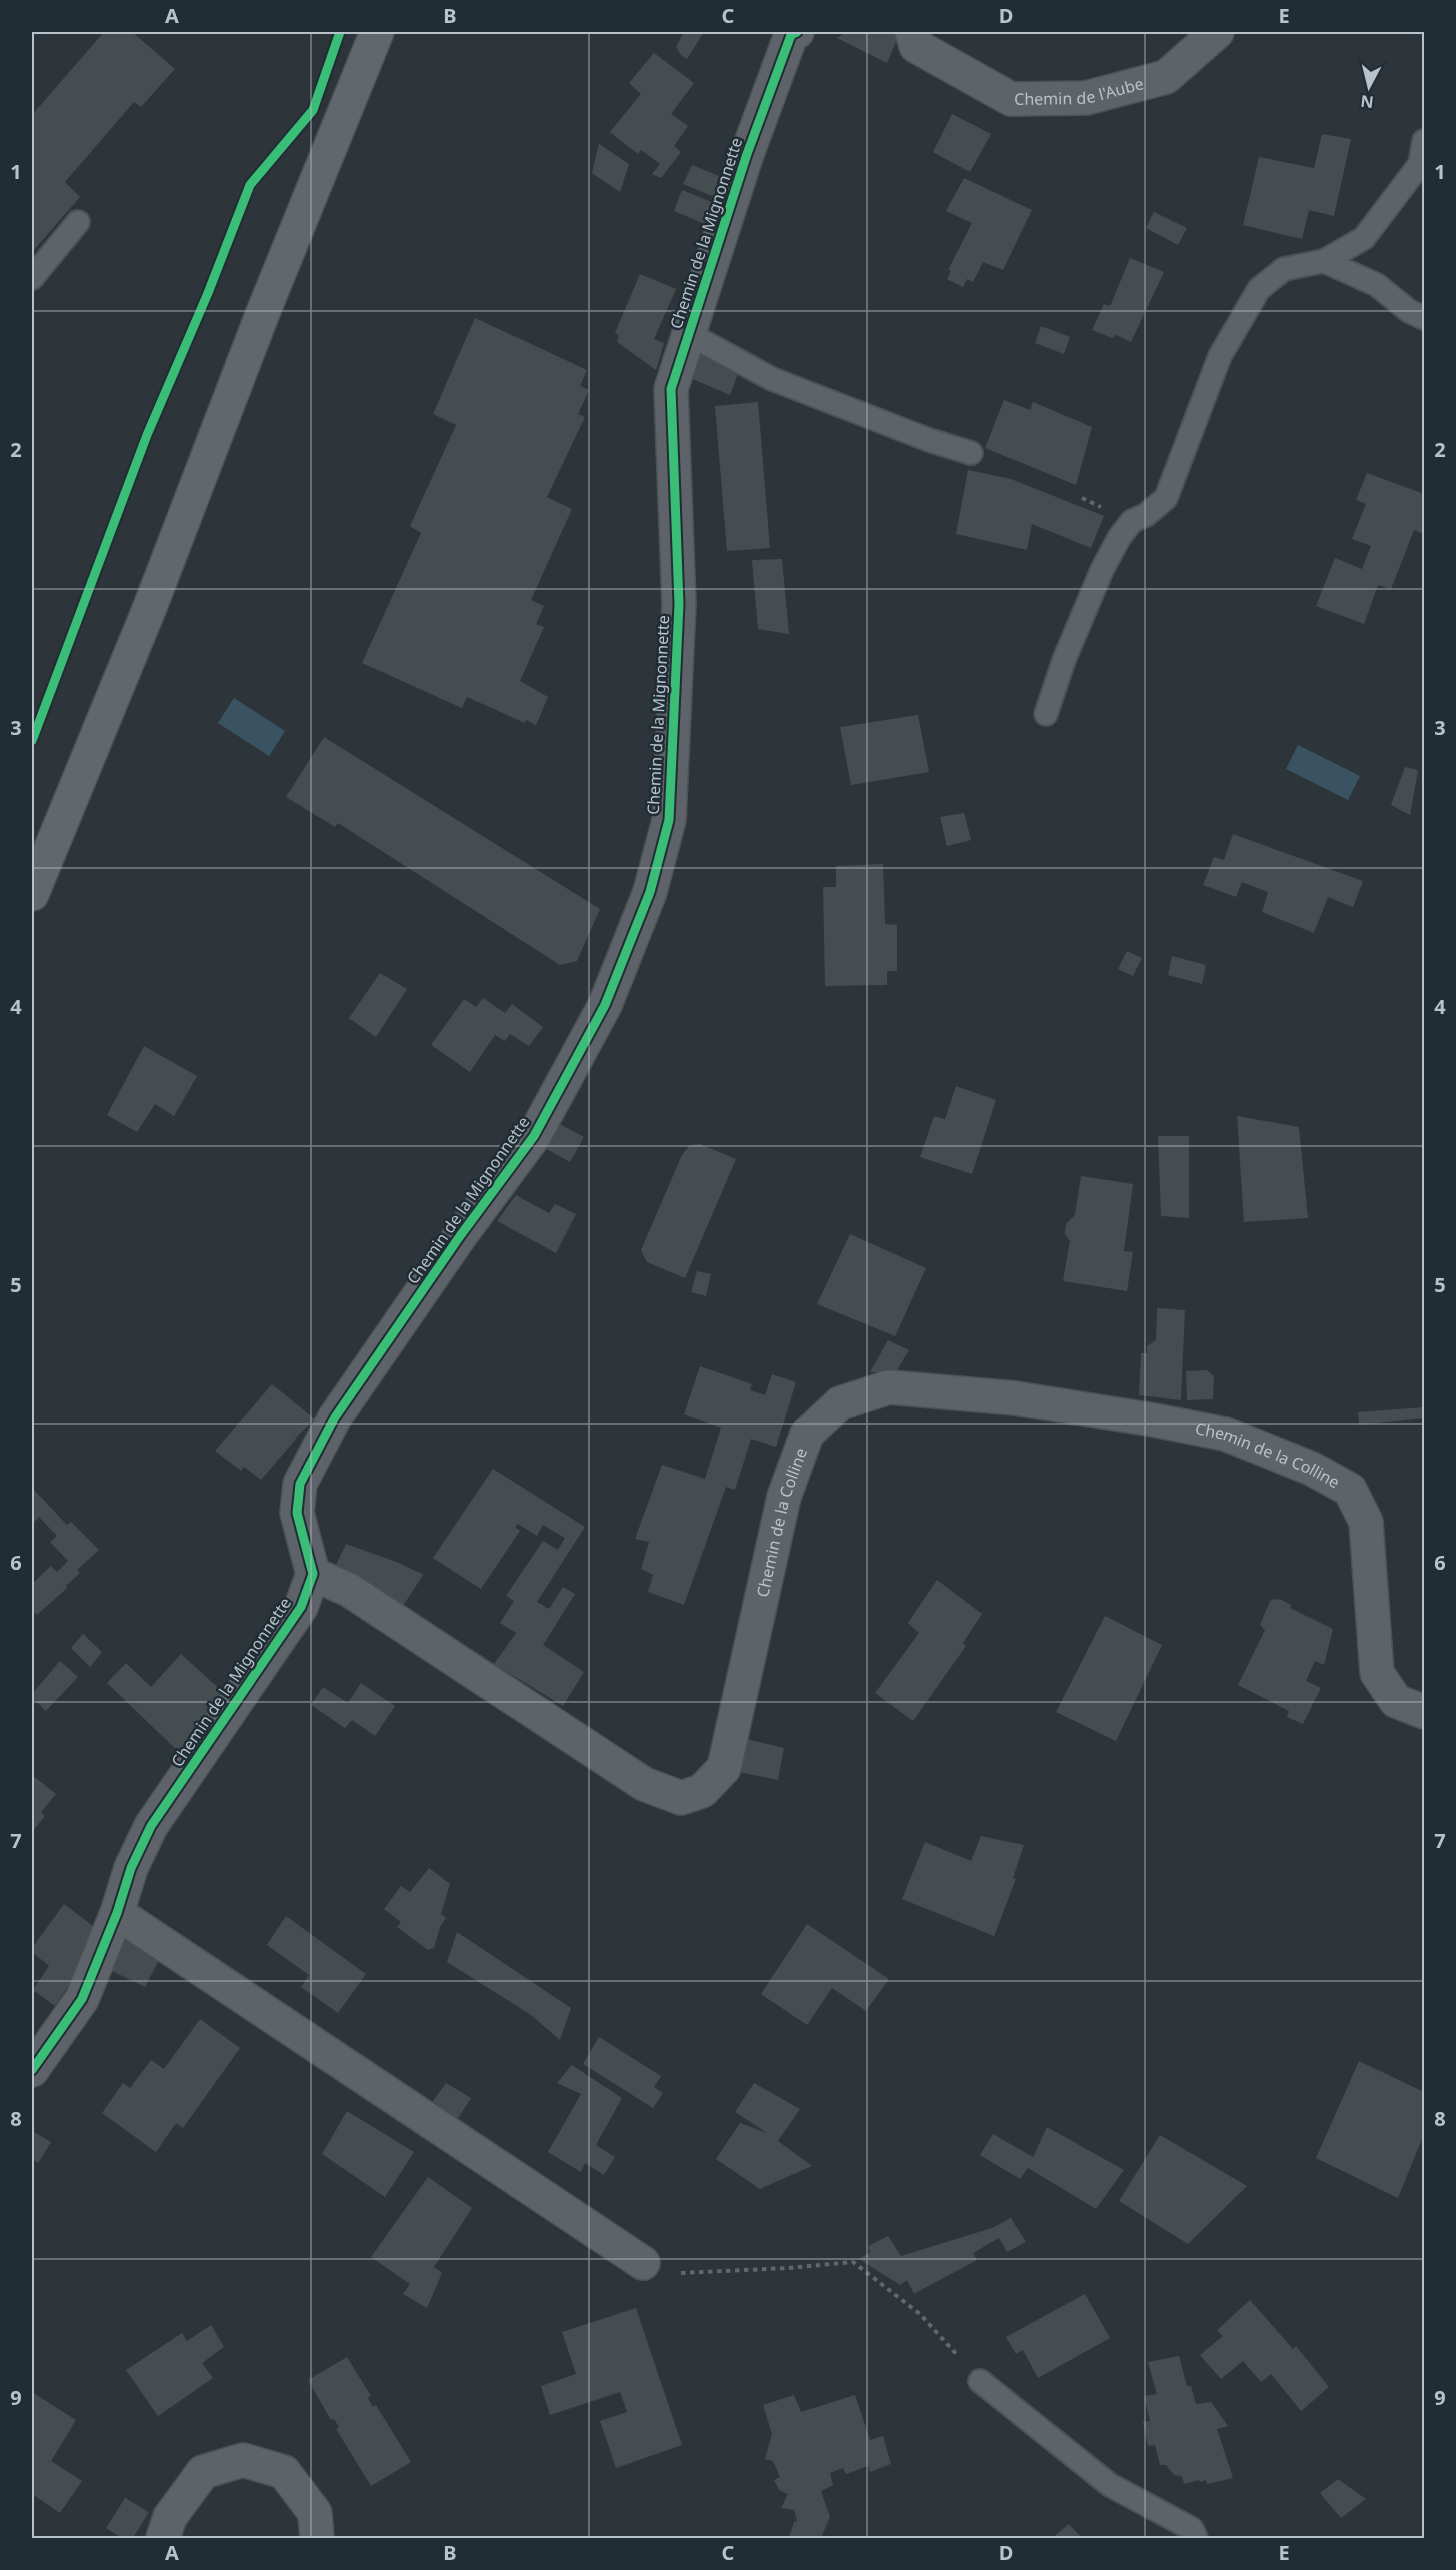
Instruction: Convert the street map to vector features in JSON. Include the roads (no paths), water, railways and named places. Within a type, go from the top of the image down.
[{"type":"main road","points":[[32,894],[150,607],[262,315],[377,32]]},
{"type":"street","name":"Chemin de la Mignonnette","points":[[32,2070],[82,1999],[117,1912],[131,1868],[151,1826],[300,1607],[313,1574],[297,1513],[300,1484],[335,1417],[460,1236],[534,1136],[605,1005],[650,892],[669,820],[679,604],[671,389],[747,154],[791,35],[797,32]]},
{"type":"street","name":"Chemin de l'Aube","points":[[912,32],[916,46],[1011,99],[1086,98],[1166,77],[1217,32]]},
{"type":"street","name":"Chemin de la Colline","points":[[313,1574],[349,1590],[644,1784],[681,1798],[702,1791],[724,1768],[784,1497],[807,1434],[840,1403],[889,1387],[1015,1398],[1154,1420],[1225,1434],[1312,1469],[1350,1490],[1366,1522],[1377,1673],[1396,1701],[1425,1712]]},
{"type":"street","points":[[117,1912],[643,2263]]},
{"type":"street","points":[[163,2538],[170,2517],[203,2472],[243,2460],[284,2472],[315,2513],[317,2538]]},
{"type":"lane","points":[[1046,714],[1064,660],[1102,570],[1119,538],[1132,521],[1146,515],[1166,498],[1220,356],[1259,289],[1284,269],[1324,261],[1364,238],[1420,164],[1425,141]]},
{"type":"lane","points":[[32,278],[78,222]]},
{"type":"lane","points":[[1324,261],[1377,285],[1408,311],[1425,318]]},
{"type":"lane","points":[[689,334],[772,379],[929,440],[971,453]]},
{"type":"lane","points":[[980,2381],[1110,2485],[1192,2529],[1196,2538]]},
{"type":"water","points":[[234,698],[285,731],[269,756],[218,723]]},
{"type":"water","points":[[1298,745],[1360,776],[1348,800],[1286,769]]}]
